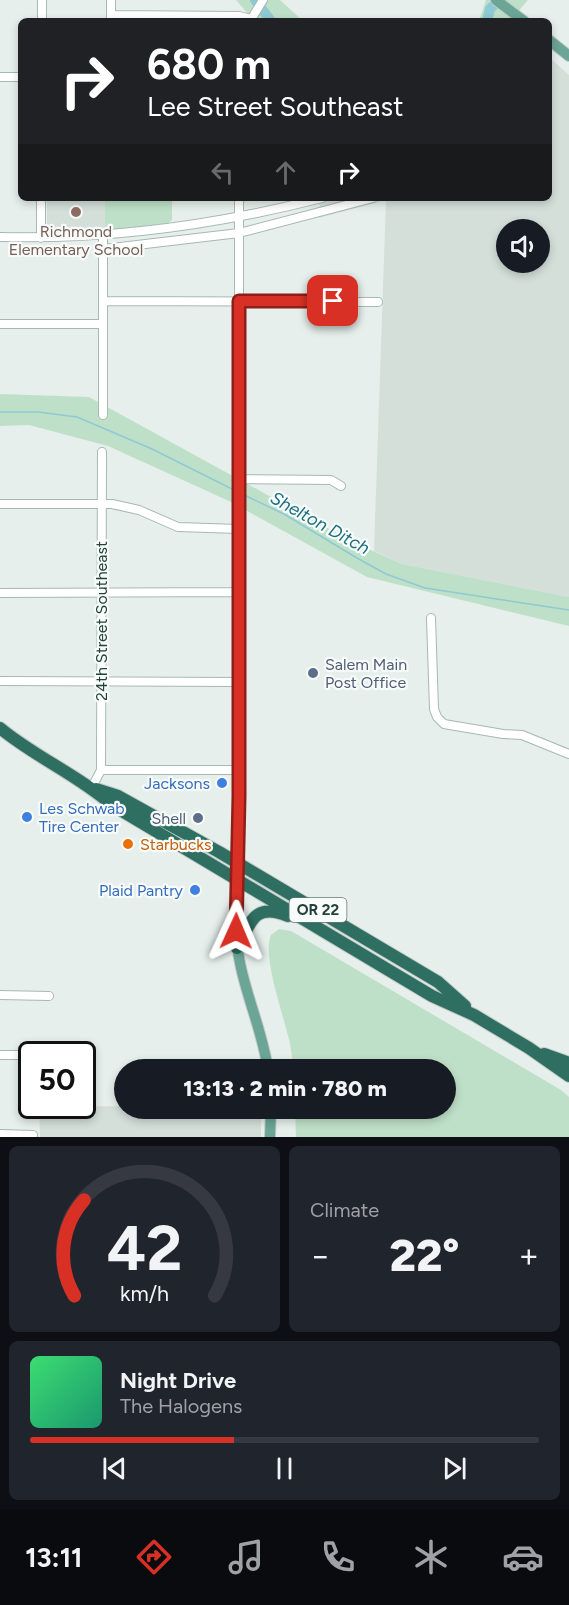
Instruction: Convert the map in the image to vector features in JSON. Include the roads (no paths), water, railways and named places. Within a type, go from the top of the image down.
[{"type":"highway","name":"OR 22","points":[[0,728],[22,746]]},
{"type":"highway","name":"OR 22","points":[[0,735],[92,788],[112,805],[432,996],[474,1014],[569,1076]]},
{"type":"highway","name":"OR 22","points":[[92,788],[118,795],[237,862],[438,982],[474,1014]]},
{"type":"highway","points":[[237,948],[251,922],[267,910],[276,911],[320,929]]},
{"type":"highway","name":"OR 22","points":[[529,1048],[569,1063]]},
{"type":"main road","points":[[496,0],[520,18]]},
{"type":"main road","points":[[552,42],[569,56]]},
{"type":"main road","points":[[237,862],[237,948],[245,985],[262,1036],[266,1059]]},
{"type":"main road","points":[[270,1137],[271,1119]]},
{"type":"street","points":[[42,0],[42,18]]},
{"type":"street","points":[[111,0],[111,18],[239,16],[245,18]]},
{"type":"street","points":[[252,18],[263,0]]},
{"type":"street","points":[[0,77],[18,78]]},
{"type":"street","points":[[41,201],[41,238]]},
{"type":"street","points":[[237,862],[239,201]]},
{"type":"street","points":[[0,237],[103,235],[175,228],[239,218],[310,201]]},
{"type":"street","points":[[103,249],[239,233],[365,201]]},
{"type":"street","points":[[103,235],[103,415]]},
{"type":"street","points":[[103,301],[378,302]]},
{"type":"street","points":[[0,324],[103,324]]},
{"type":"street","name":"24th Street Southeast","points":[[92,788],[101,770],[102,452]]},
{"type":"street","points":[[238,479],[331,480],[341,486]]},
{"type":"street","points":[[0,504],[129,506],[178,527],[238,529]]},
{"type":"street","points":[[0,593],[239,592]]},
{"type":"street","points":[[431,618],[434,709],[437,717],[444,724],[522,735],[569,754]]},
{"type":"street","points":[[0,681],[239,682]]},
{"type":"street","points":[[101,770],[239,770]]},
{"type":"street","points":[[0,995],[49,996]]},
{"type":"street","points":[[0,1055],[18,1055]]},
{"type":"street","points":[[0,1134],[33,1134]]},
{"type":"waterway","points":[[255,0],[269,18]]},
{"type":"waterway","points":[[488,18],[490,9],[499,0]]},
{"type":"waterway","name":"Shelton Ditch","points":[[0,412],[38,412],[77,417],[152,449],[234,490]]},
{"type":"waterway","name":"Shelton Ditch","points":[[244,495],[284,514],[386,574],[425,588],[569,610]]},
{"type":"place","name":"Richmond Elementary School","points":[[76,212]]},
{"type":"place","name":"Salem Main Post Office","points":[[313,673]]},
{"type":"place","name":"Jacksons","points":[[222,783]]},
{"type":"place","name":"Les Schwab Tire Center","points":[[27,817]]},
{"type":"place","name":"Shell","points":[[198,818]]},
{"type":"place","name":"Starbucks","points":[[128,844]]},
{"type":"place","name":"Plaid Pantry","points":[[195,890]]}]
